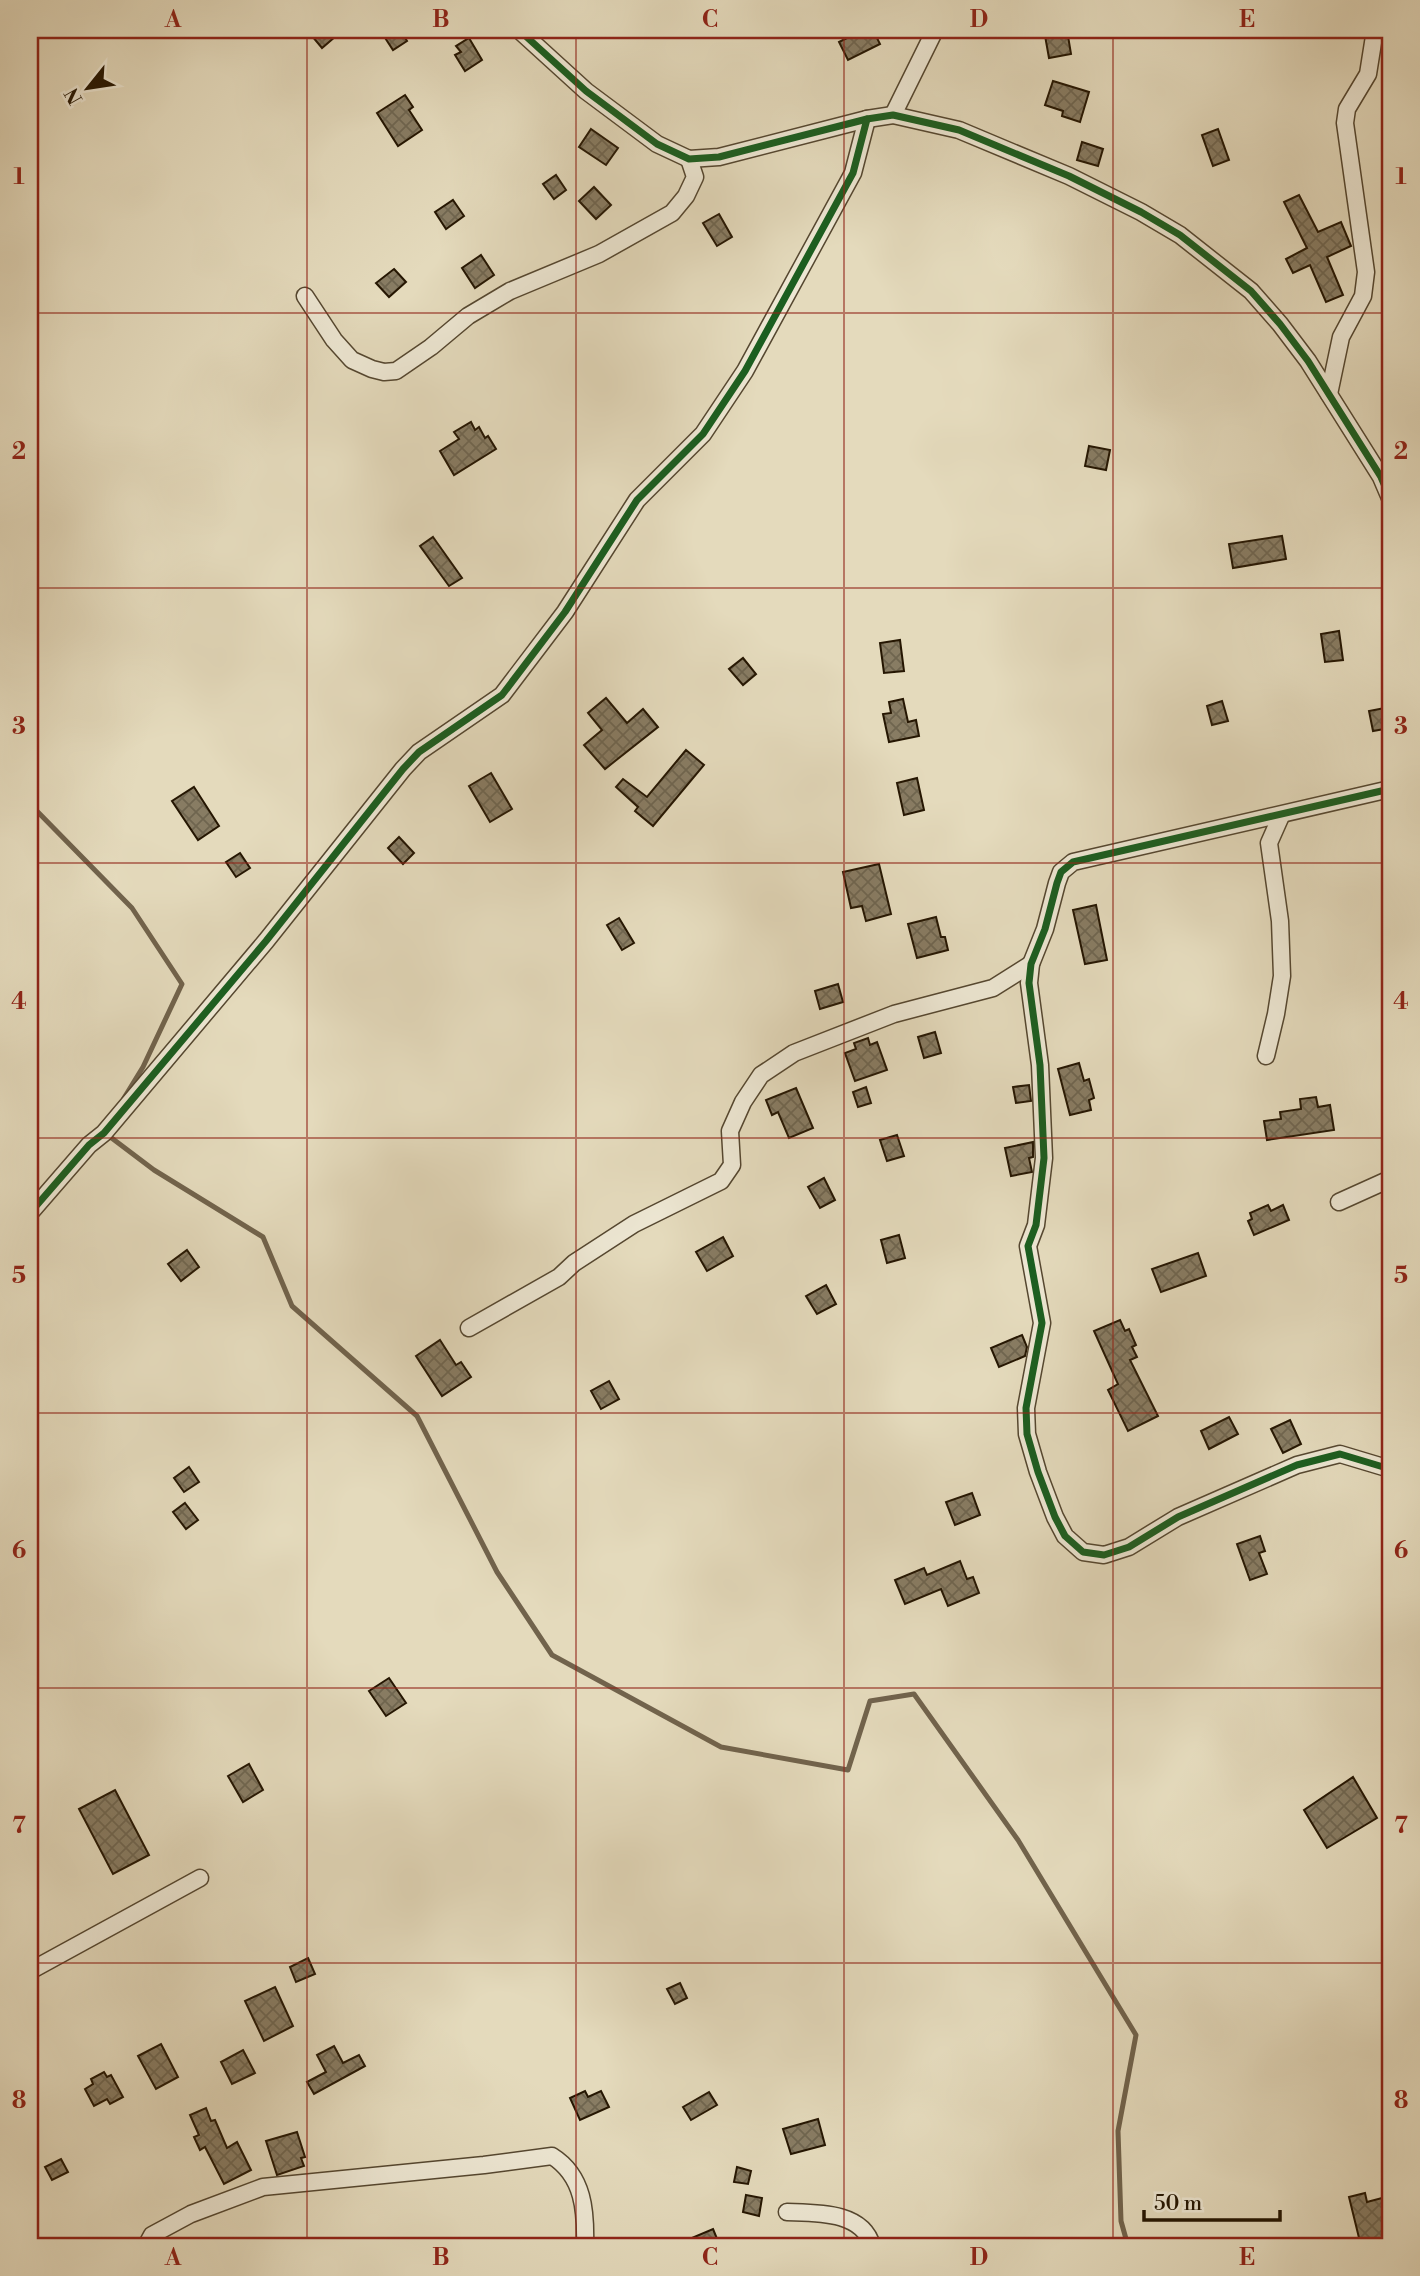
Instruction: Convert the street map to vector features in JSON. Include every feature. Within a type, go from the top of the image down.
[{"type":"street","points":[[519,30],[586,91],[657,145],[689,159],[719,157],[867,119],[893,116],[959,130],[1069,176],[1141,212],[1180,235],[1251,290],[1280,324],[1328,394],[1381,477],[1390,498]]},
{"type":"street","points":[[893,116],[935,30]]},
{"type":"street","points":[[1328,394],[1341,337],[1363,296],[1367,272],[1345,123],[1347,109],[1368,74],[1375,30]]},
{"type":"street","points":[[30,1213],[89,1145],[104,1133],[266,941],[403,769],[419,752],[502,695],[565,612],[637,500],[703,435],[745,371],[853,173],[867,119]]},
{"type":"street","points":[[305,296],[334,340],[352,360],[384,372],[396,371],[431,347],[468,316],[510,291],[600,254],[672,213],[686,196],[695,177],[689,159]]},
{"type":"street","points":[[1390,789],[1073,862],[1061,872],[1045,929],[1031,964],[1029,983],[1040,1065],[1044,1158],[1036,1225],[1028,1246],[1042,1323],[1026,1408],[1027,1434],[1055,1517],[1065,1536],[1083,1552],[1104,1555],[1129,1547],[1178,1517],[1297,1465],[1339,1454],[1390,1469]]},
{"type":"street","points":[[1266,1056],[1282,976],[1280,921],[1269,843],[1281,816]]},
{"type":"street","points":[[468,1328],[559,1278],[574,1263],[635,1224],[721,1181],[732,1165],[730,1131],[743,1102],[761,1075],[794,1053],[894,1014],[993,988],[1031,964]]},
{"type":"street","points":[[1339,1202],[1390,1179]]},
{"type":"street","points":[[30,1971],[200,1878]]},
{"type":"street","points":[[146,2246],[152,2235],[191,2214],[263,2187],[552,2156],[576,2179],[586,2214],[585,2246]]},
{"type":"street","points":[[787,2211],[823,2213],[844,2218],[862,2227],[872,2246]]},
{"type":"building","points":[[307,30],[343,30],[322,48]]},
{"type":"building","points":[[380,30],[400,30],[407,41],[393,50]]},
{"type":"building","points":[[863,30],[873,30],[880,44],[848,60],[839,42]]},
{"type":"building","points":[[1044,30],[1067,30],[1071,54],[1049,58]]},
{"type":"building","points":[[469,38],[482,60],[465,71],[455,55],[461,52],[456,46]]},
{"type":"building","points":[[1053,81],[1089,92],[1080,122],[1062,116],[1063,111],[1045,105]]},
{"type":"building","points":[[405,95],[413,107],[409,110],[422,130],[398,146],[377,113]]},
{"type":"building","points":[[591,129],[618,148],[606,165],[579,147]]},
{"type":"building","points":[[1218,129],[1229,160],[1213,166],[1202,135]]},
{"type":"building","points":[[1082,142],[1103,149],[1098,166],[1077,160]]},
{"type":"building","points":[[556,175],[566,190],[554,199],[543,184]]},
{"type":"building","points":[[594,187],[611,205],[596,219],[579,201]]},
{"type":"building","points":[[1299,195],[1318,232],[1341,222],[1351,246],[1327,257],[1343,295],[1326,302],[1310,265],[1293,273],[1286,259],[1307,248],[1284,202]]},
{"type":"building","points":[[453,200],[464,216],[446,229],[435,212]]},
{"type":"building","points":[[719,214],[732,237],[717,246],[703,223]]},
{"type":"building","points":[[481,255],[494,275],[475,288],[462,268]]},
{"type":"building","points":[[394,269],[406,282],[389,297],[376,283]]},
{"type":"building","points":[[471,422],[475,430],[479,427],[485,438],[488,436],[496,449],[454,475],[440,451],[459,439],[454,432]]},
{"type":"building","points":[[1089,446],[1110,450],[1106,470],[1085,466]]},
{"type":"building","points":[[1282,536],[1286,559],[1233,568],[1229,544]]},
{"type":"building","points":[[433,537],[462,578],[449,586],[420,546]]},
{"type":"building","points":[[1339,631],[1343,660],[1325,662],[1321,634]]},
{"type":"building","points":[[900,640],[904,671],[884,673],[880,643]]},
{"type":"building","points":[[743,658],[756,674],[743,685],[729,669]]},
{"type":"building","points":[[606,698],[627,723],[643,709],[658,727],[605,769],[584,745],[602,730],[588,713]]},
{"type":"building","points":[[903,699],[908,722],[916,720],[919,736],[889,742],[883,714],[891,713],[889,702]]},
{"type":"building","points":[[1222,701],[1228,721],[1212,725],[1207,706]]},
{"type":"building","points":[[1390,707],[1390,728],[1373,731],[1369,711]]},
{"type":"building","points":[[686,750],[704,765],[653,826],[635,811],[638,807],[616,787],[623,779],[647,797]]},
{"type":"building","points":[[491,773],[512,809],[490,822],[469,786]]},
{"type":"building","points":[[917,778],[924,810],[904,815],[897,783]]},
{"type":"building","points":[[194,787],[219,826],[198,840],[172,801]]},
{"type":"building","points":[[399,837],[414,853],[403,864],[388,848]]},
{"type":"building","points":[[240,853],[250,868],[236,877],[226,862]]},
{"type":"building","points":[[879,864],[891,914],[866,921],[862,906],[851,908],[843,872]]},
{"type":"building","points":[[1096,905],[1107,960],[1085,964],[1073,910]]},
{"type":"building","points":[[936,917],[941,937],[945,937],[948,950],[917,958],[908,924]]},
{"type":"building","points":[[619,918],[634,943],[622,950],[607,925]]},
{"type":"building","points":[[838,984],[843,1002],[820,1009],[815,991]]},
{"type":"building","points":[[935,1032],[941,1053],[924,1058],[918,1037]]},
{"type":"building","points":[[868,1038],[870,1045],[877,1042],[887,1070],[855,1081],[845,1053],[856,1049],[854,1043]]},
{"type":"building","points":[[1079,1063],[1084,1081],[1089,1079],[1094,1098],[1089,1100],[1091,1110],[1070,1115],[1058,1069]]},
{"type":"building","points":[[1029,1085],[1031,1101],[1016,1103],[1013,1087]]},
{"type":"building","points":[[866,1087],[871,1103],[858,1107],[853,1092]]},
{"type":"building","points":[[796,1088],[813,1128],[789,1138],[778,1112],[772,1115],[766,1100]]},
{"type":"building","points":[[1316,1097],[1318,1107],[1330,1105],[1334,1130],[1267,1140],[1264,1121],[1281,1119],[1280,1112],[1301,1109],[1300,1099]]},
{"type":"building","points":[[897,1135],[904,1156],[887,1161],[880,1140]]},
{"type":"building","points":[[1033,1142],[1033,1157],[1029,1158],[1032,1172],[1011,1176],[1005,1148]]},
{"type":"building","points":[[824,1178],[835,1200],[820,1208],[808,1187]]},
{"type":"building","points":[[1268,1205],[1271,1211],[1283,1205],[1289,1220],[1254,1235],[1248,1221],[1252,1219],[1250,1213]]},
{"type":"building","points":[[899,1235],[905,1258],[887,1263],[881,1240]]},
{"type":"building","points":[[723,1237],[733,1256],[707,1271],[696,1252]]},
{"type":"building","points":[[187,1250],[199,1267],[181,1281],[168,1264]]},
{"type":"building","points":[[1198,1253],[1206,1276],[1161,1292],[1152,1269]]},
{"type":"building","points":[[826,1285],[836,1304],[817,1314],[806,1296]]},
{"type":"building","points":[[1120,1320],[1125,1331],[1129,1329],[1136,1345],[1132,1347],[1137,1357],[1130,1360],[1158,1416],[1128,1431],[1108,1390],[1118,1384],[1094,1331]]},
{"type":"building","points":[[1022,1335],[1027,1347],[1025,1356],[999,1367],[991,1348]]},
{"type":"building","points":[[440,1340],[456,1365],[461,1362],[471,1377],[442,1396],[416,1356]]},
{"type":"building","points":[[609,1381],[619,1399],[601,1409],[591,1391]]},
{"type":"building","points":[[1229,1417],[1238,1434],[1209,1449],[1201,1431]]},
{"type":"building","points":[[1290,1420],[1301,1444],[1283,1453],[1271,1429]]},
{"type":"building","points":[[189,1467],[199,1482],[184,1492],[174,1478]]},
{"type":"building","points":[[972,1493],[980,1515],[955,1525],[946,1502]]},
{"type":"building","points":[[185,1503],[198,1520],[186,1529],[173,1512]]},
{"type":"building","points":[[1260,1536],[1265,1551],[1259,1553],[1267,1574],[1250,1580],[1237,1544]]},
{"type":"building","points":[[960,1561],[967,1579],[973,1577],[979,1593],[948,1606],[941,1589],[905,1604],[895,1580],[924,1568],[927,1575]]},
{"type":"building","points":[[389,1678],[406,1703],[386,1716],[369,1691]]},
{"type":"building","points":[[249,1764],[263,1790],[243,1802],[228,1776]]},
{"type":"building","points":[[1353,1777],[1377,1818],[1327,1848],[1304,1810]]},
{"type":"building","points":[[115,1790],[149,1855],[113,1874],[79,1809]]},
{"type":"building","points":[[308,1958],[315,1974],[296,1982],[290,1967]]},
{"type":"building","points":[[680,1983],[687,1998],[675,2004],[667,1989]]},
{"type":"building","points":[[275,1987],[293,2026],[264,2041],[245,2001]]},
{"type":"building","points":[[161,2044],[178,2077],[156,2089],[138,2056]]},
{"type":"building","points":[[334,2046],[343,2063],[359,2055],[365,2066],[314,2094],[307,2082],[326,2072],[317,2055]]},
{"type":"building","points":[[243,2050],[255,2073],[232,2084],[221,2062]]},
{"type":"building","points":[[104,2072],[107,2077],[111,2075],[123,2097],[110,2104],[107,2099],[94,2106],[85,2089],[93,2084],[91,2079]]},
{"type":"building","points":[[585,2091],[588,2097],[601,2091],[609,2107],[580,2120],[570,2098]]},
{"type":"building","points":[[709,2092],[717,2105],[691,2120],[683,2107]]},
{"type":"building","points":[[206,2108],[211,2121],[215,2120],[227,2148],[237,2142],[251,2170],[224,2184],[205,2147],[200,2150],[194,2137],[199,2135],[190,2115]]},
{"type":"building","points":[[818,2119],[825,2145],[791,2154],[783,2129]]},
{"type":"building","points":[[297,2132],[305,2157],[301,2158],[304,2166],[277,2175],[266,2141]]},
{"type":"building","points":[[61,2159],[68,2172],[52,2180],[45,2167]]},
{"type":"building","points":[[737,2167],[751,2171],[748,2184],[734,2182]]},
{"type":"building","points":[[1365,2193],[1367,2202],[1382,2198],[1390,2243],[1361,2246],[1349,2197]]},
{"type":"building","points":[[746,2195],[762,2198],[759,2216],[743,2212]]},
{"type":"building","points":[[713,2229],[720,2246],[673,2246]]},
{"type":"waterway","points":[[30,804],[132,908],[182,984],[143,1067],[124,1098]]},
{"type":"waterway","points":[[105,1133],[154,1170],[263,1237],[292,1306],[417,1416],[497,1572],[552,1655],[721,1747],[848,1770],[870,1701],[914,1694],[1018,1840],[1136,2035],[1118,2131],[1121,2221],[1128,2246]]},
{"type":"cycle path","points":[[519,30],[586,91],[657,144],[689,159],[719,157],[867,119],[893,115],[959,130],[1069,176],[1141,212],[1180,235],[1251,291],[1280,324],[1308,361],[1381,477],[1390,498]]},
{"type":"cycle path","points":[[30,1213],[89,1145],[104,1133],[266,941],[403,769],[419,752],[502,695],[565,612],[637,500],[703,434],[745,371],[853,173],[867,119]]},
{"type":"cycle path","points":[[1390,789],[1073,862],[1061,872],[1045,929],[1031,964],[1029,983],[1040,1065],[1044,1158],[1036,1225],[1028,1246],[1042,1323],[1026,1408],[1027,1434],[1055,1517],[1065,1536],[1083,1552],[1104,1555],[1129,1547],[1178,1517],[1297,1465],[1340,1454],[1390,1469]]}]
